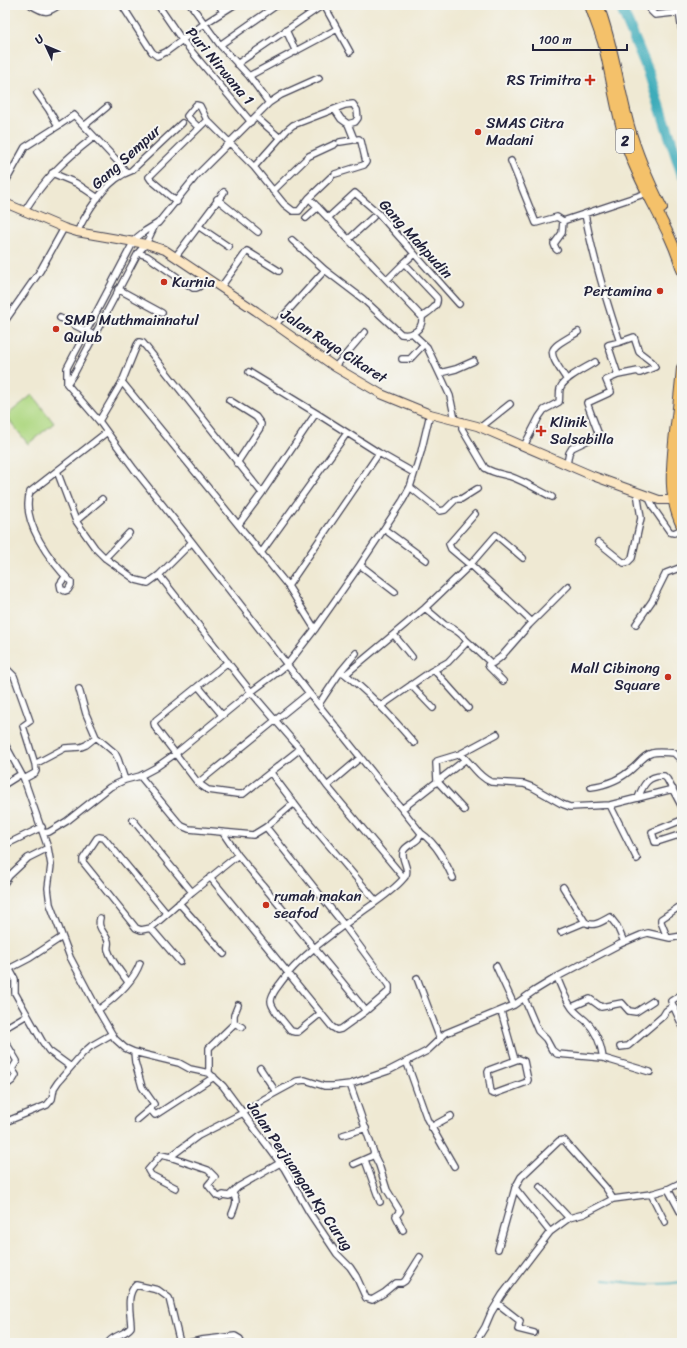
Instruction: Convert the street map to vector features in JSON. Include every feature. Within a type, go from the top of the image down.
[{"type":"highway","name":"2","points":[[590,5],[620,102],[643,167],[682,250]]},
{"type":"highway","name":"2","points":[[598,5],[609,37],[628,149],[647,193],[669,236],[682,270]]},
{"type":"highway","points":[[682,368],[672,468],[679,501],[682,527]]},
{"type":"highway","points":[[679,501],[679,467],[682,435]]},
{"type":"main road","name":"Jalan Raya Cikaret","points":[[5,203],[64,228],[78,232],[156,246],[176,256],[276,324],[335,367],[381,394],[430,414],[481,427],[593,476],[648,496],[660,500],[679,501]]},
{"type":"street","points":[[31,5],[44,12],[48,12],[59,5]]},
{"type":"street","points":[[122,5],[155,55],[159,56],[234,5]]},
{"type":"street","name":"Puri Nirwana 1","points":[[158,5],[182,40],[253,120]]},
{"type":"street","points":[[191,5],[220,45],[249,76],[269,103]]},
{"type":"street","points":[[219,5],[223,12]]},
{"type":"street","points":[[220,45],[277,5]]},
{"type":"street","points":[[238,64],[324,5],[350,52]]},
{"type":"street","points":[[648,5],[651,11],[656,15],[680,12],[682,30]]},
{"type":"street","points":[[249,76],[337,29]]},
{"type":"street","points":[[286,30],[296,52]]},
{"type":"street","name":"Puri Nirwana 1","points":[[67,384],[75,372],[118,289],[138,253],[146,244],[154,227],[177,202],[197,175],[269,103],[281,95],[319,78]]},
{"type":"street","points":[[38,93],[58,126]]},
{"type":"street","points":[[254,168],[293,125],[348,104],[353,104],[358,113],[358,118],[355,122],[348,124]]},
{"type":"street","points":[[199,128],[187,116],[196,105],[200,106],[207,120],[254,168],[284,204],[293,211],[299,211],[309,198],[333,175],[364,165],[366,162],[361,141],[359,139],[354,139],[337,143],[309,156],[274,191]]},
{"type":"street","points":[[84,126],[107,108]]},
{"type":"street","points":[[335,110],[341,119],[348,124],[354,139]]},
{"type":"street","points":[[5,183],[25,147],[74,115],[126,172]]},
{"type":"street","points":[[177,202],[149,177],[207,120]]},
{"type":"street","points":[[253,120],[280,138]]},
{"type":"street","name":"Gang Sempur","points":[[78,232],[88,211],[98,198],[126,172],[131,171],[182,123]]},
{"type":"street","points":[[24,212],[36,193],[52,173],[66,159],[94,137]]},
{"type":"street","points":[[511,161],[536,223],[557,218],[562,221],[647,193]]},
{"type":"street","points":[[52,173],[76,183],[98,198]]},
{"type":"street","points":[[176,256],[224,192]]},
{"type":"street","name":"Gang Mahpudin","points":[[329,217],[354,193],[378,213],[459,304]]},
{"type":"street","points":[[292,240],[325,270],[363,299],[398,333],[406,335],[413,334],[422,324],[422,317],[329,217],[309,198]]},
{"type":"street","points":[[218,199],[258,232]]},
{"type":"street","points":[[306,218],[318,207]]},
{"type":"street","points":[[585,214],[603,290],[620,342]]},
{"type":"street","points":[[349,239],[373,217]]},
{"type":"street","points":[[557,250],[554,244],[562,233],[562,221]]},
{"type":"street","points":[[198,226],[229,247]]},
{"type":"street","name":"Puri Nirwana 1","points":[[133,242],[140,235],[154,227]]},
{"type":"street","points":[[5,321],[40,271],[64,228]]},
{"type":"street","points":[[133,242],[67,368],[67,384],[99,421],[134,469],[360,758],[421,833],[430,840],[438,850],[453,878]]},
{"type":"street","points":[[221,287],[247,251],[279,271]]},
{"type":"street","points":[[138,253],[147,256],[193,288],[200,286],[206,277]]},
{"type":"street","points":[[387,280],[414,254]]},
{"type":"street","points":[[404,263],[437,298],[438,301],[435,307],[422,317]]},
{"type":"street","points":[[276,324],[325,270]]},
{"type":"street","points":[[118,289],[162,313]]},
{"type":"street","points":[[60,318],[94,335]]},
{"type":"street","points":[[335,367],[365,332]]},
{"type":"street","points":[[567,380],[552,357],[552,353],[556,346],[578,332]]},
{"type":"street","points":[[413,334],[427,347],[450,396],[462,429],[485,468],[521,481],[552,497]]},
{"type":"street","points":[[567,464],[569,453],[572,448],[599,435],[587,403],[606,396],[611,392],[606,380],[618,375],[638,371],[640,373],[655,367],[652,362],[640,352],[634,337],[608,345],[618,375]]},
{"type":"street","points":[[99,421],[122,382],[137,345],[139,342],[143,343],[262,493]]},
{"type":"street","points":[[402,359],[410,359],[424,344]]},
{"type":"street","points":[[440,373],[456,369],[474,361]]},
{"type":"street","points":[[524,446],[539,416],[544,410],[559,402],[560,390],[567,380],[595,362]]},
{"type":"street","points":[[249,372],[379,453],[414,473]]},
{"type":"street","points":[[122,382],[288,586],[315,629]]},
{"type":"street","points":[[229,400],[256,417],[261,424],[260,428],[238,462]]},
{"type":"street","points":[[481,427],[510,404]]},
{"type":"street","points":[[239,524],[262,493],[316,413]]},
{"type":"street","points":[[5,845],[42,830],[63,824],[110,787],[124,780],[140,776],[175,754],[222,715],[287,665],[315,629],[360,565],[410,487],[421,452],[430,414]]},
{"type":"street","points":[[65,576],[43,548],[34,527],[28,504],[30,492],[107,432]]},
{"type":"street","points":[[261,553],[347,433]]},
{"type":"street","points":[[288,586],[379,453]]},
{"type":"street","points":[[57,471],[76,521],[95,548],[105,558],[136,580],[148,583],[159,575],[192,542]]},
{"type":"street","points":[[410,487],[440,511],[445,510],[456,500],[461,499],[477,489]]},
{"type":"street","points":[[598,542],[624,563],[628,562],[632,558],[641,518],[637,492]]},
{"type":"street","points":[[648,496],[654,509],[670,532],[674,533],[682,527]]},
{"type":"street","points":[[76,521],[102,499]]},
{"type":"street","points":[[475,514],[449,544],[451,549],[470,564],[532,622]]},
{"type":"street","points":[[384,529],[426,560]]},
{"type":"street","points":[[105,558],[129,533]]},
{"type":"street","points":[[343,672],[394,635],[425,608],[470,564],[496,534],[523,558]]},
{"type":"street","points":[[360,565],[395,592]]},
{"type":"street","points":[[636,624],[652,601],[666,573],[682,567]]},
{"type":"street","points":[[159,575],[251,692],[300,749],[327,786],[404,878]]},
{"type":"street","points":[[503,681],[488,665],[501,657],[532,622],[568,586]]},
{"type":"street","points":[[425,608],[466,640],[491,663]]},
{"type":"street","points":[[394,635],[412,657]]},
{"type":"street","points":[[381,706],[452,659],[467,642],[466,640]]},
{"type":"street","points":[[319,704],[356,653]]},
{"type":"street","points":[[228,662],[154,722],[155,727],[198,783],[208,790],[240,794],[246,792],[300,749]]},
{"type":"street","points":[[5,667],[14,676],[30,721],[23,726],[36,771],[35,773],[22,776],[5,784]]},
{"type":"street","points":[[434,670],[468,708]]},
{"type":"street","points":[[343,672],[358,683],[414,743]]},
{"type":"street","points":[[411,685],[433,708]]},
{"type":"street","points":[[198,686],[222,715]]},
{"type":"street","points":[[79,688],[79,693],[87,718],[96,737],[115,753],[124,780]]},
{"type":"street","points":[[198,783],[309,693]]},
{"type":"street","points":[[464,810],[437,781],[437,761],[460,754],[497,734]]},
{"type":"street","points":[[35,764],[65,748],[81,747],[86,745],[96,737]]},
{"type":"street","name":"Jalan Perjuangan Kp Curug","points":[[5,745],[22,776],[48,848],[51,865],[48,888],[50,904],[62,937],[70,957],[98,1010],[112,1034],[120,1044],[134,1052],[179,1063],[190,1069],[209,1073],[214,1077],[280,1163],[309,1212],[337,1254],[350,1267],[356,1276],[366,1298],[372,1300],[396,1283],[402,1283],[405,1281],[420,1257]]},
{"type":"street","points":[[590,787],[609,784],[620,778],[643,758],[652,753],[674,754],[682,761]]},
{"type":"street","points":[[460,754],[486,780],[491,782],[524,784],[570,807],[610,804],[673,790]]},
{"type":"street","points":[[327,786],[360,758]]},
{"type":"street","points":[[402,810],[466,759]]},
{"type":"street","points":[[271,773],[376,902]]},
{"type":"street","points":[[140,776],[182,826],[189,829],[253,835],[266,827],[294,803]]},
{"type":"street","points":[[638,798],[647,781],[652,777],[664,776],[682,807]]},
{"type":"street","points":[[610,804],[637,858]]},
{"type":"street","points":[[133,820],[192,892]]},
{"type":"street","points":[[682,820],[652,833],[655,842],[682,834]]},
{"type":"street","points":[[210,877],[332,1027],[338,1030],[341,1029],[366,1011],[389,991],[389,986],[344,925],[266,827]]},
{"type":"street","points":[[223,833],[238,855],[366,1011]]},
{"type":"street","points":[[320,1013],[298,1032],[295,1032],[291,1031],[272,1006],[271,1001],[275,991],[288,972],[315,948],[376,902],[404,878],[407,871],[403,852],[418,838],[421,833]]},
{"type":"street","points":[[166,914],[104,838],[97,838],[84,859],[84,864],[136,928],[140,930],[151,928],[192,892],[238,855]]},
{"type":"street","points":[[5,882],[9,876],[28,858],[48,848]]},
{"type":"street","points":[[563,887],[585,922],[588,924],[594,924],[610,917],[612,918],[624,942]]},
{"type":"street","points":[[179,903],[224,954]]},
{"type":"street","points":[[667,938],[661,922],[662,919],[682,905]]},
{"type":"street","points":[[100,918],[99,925],[108,942],[107,948],[116,966],[128,982]]},
{"type":"street","points":[[561,932],[585,922]]},
{"type":"street","points":[[151,928],[180,962]]},
{"type":"street","points":[[170,1157],[198,1136],[243,1113],[276,1092],[297,1081],[305,1080],[324,1086],[350,1084],[388,1071],[407,1063],[427,1051],[446,1033],[514,1005],[557,976],[624,942],[648,933],[667,938],[682,936]]},
{"type":"street","points":[[62,937],[30,958],[7,970],[15,980],[15,992],[42,1041],[49,1051],[71,1067]]},
{"type":"street","points":[[98,1010],[115,998],[137,971],[140,963]]},
{"type":"street","points":[[496,966],[514,1005]]},
{"type":"street","points":[[557,976],[564,994],[572,1007],[595,1032],[601,1045],[603,1058]]},
{"type":"street","points":[[417,978],[440,1039]]},
{"type":"street","points":[[682,994],[671,1001],[682,1025]]},
{"type":"street","points":[[524,998],[538,1031],[546,1039],[554,1053],[603,1058],[650,1072]]},
{"type":"street","points":[[572,1007],[590,999],[601,1007],[622,1003],[629,1011],[636,1012],[653,1001]]},
{"type":"street","points":[[209,1073],[209,1048],[231,1028],[234,1023],[234,1015],[238,1005]]},
{"type":"street","points":[[620,1047],[628,1046],[664,1016],[668,1009],[673,1006]]},
{"type":"street","points":[[501,1011],[515,1060]]},
{"type":"street","points":[[5,1028],[27,1015]]},
{"type":"street","points":[[234,1023],[242,1027]]},
{"type":"street","points":[[5,1122],[47,1105],[52,1099],[54,1088],[71,1067],[91,1046],[112,1034]]},
{"type":"street","points":[[5,1041],[17,1061],[12,1069],[16,1075],[5,1086]]},
{"type":"street","points":[[134,1052],[135,1062],[142,1087],[154,1104],[137,1120]]},
{"type":"street","points":[[520,1059],[524,1062],[528,1080],[494,1094],[491,1093],[489,1070],[515,1060],[520,1059]]},
{"type":"street","points":[[407,1063],[419,1099],[431,1127],[454,1166]]},
{"type":"street","points":[[260,1068],[276,1092]]},
{"type":"street","points":[[150,1109],[155,1115],[214,1077]]},
{"type":"street","points":[[350,1084],[387,1190],[400,1211],[396,1216],[403,1230]]},
{"type":"street","points":[[431,1127],[451,1116]]},
{"type":"street","points":[[343,1135],[366,1128]]},
{"type":"street","points":[[498,1250],[515,1188],[521,1177],[555,1144],[562,1140],[606,1188],[613,1200]]},
{"type":"street","points":[[354,1164],[374,1155]]},
{"type":"street","points":[[176,1188],[151,1175],[148,1170],[160,1156],[170,1157],[208,1170],[214,1175],[214,1178],[208,1185],[219,1197],[223,1195],[229,1196],[238,1187],[280,1163]]},
{"type":"street","points":[[365,1160],[380,1202]]},
{"type":"street","points":[[475,1343],[486,1327],[496,1303],[550,1232],[569,1218],[584,1214],[613,1200],[651,1194],[668,1189],[682,1182]]},
{"type":"street","points":[[540,1187],[569,1218]]},
{"type":"street","points":[[515,1188],[550,1232]]},
{"type":"street","points":[[668,1189],[682,1215]]},
{"type":"street","points":[[232,1193],[236,1198],[232,1214]]},
{"type":"street","points":[[651,1194],[665,1222]]},
{"type":"street","points":[[108,1343],[110,1340],[127,1331],[131,1327],[130,1302],[132,1289],[136,1285],[158,1290],[169,1298],[180,1343]]},
{"type":"street","points":[[496,1303],[520,1321],[518,1329],[534,1333]]},
{"type":"street","points":[[189,1343],[235,1336],[240,1339],[241,1343]]},
{"type":"green space","points":[[32,395],[54,423],[28,444],[6,416]]},
{"type":"waterway","points":[[620,5],[649,73],[682,174]]},
{"type":"waterway","points":[[604,1280],[653,1284],[682,1282]]},
{"type":"place","name":"RS Trimitra","points":[[590,80]]},
{"type":"place","name":"SMAS Citra Madani","points":[[478,132]]},
{"type":"place","name":"Kurnia","points":[[164,282]]},
{"type":"place","name":"Pertamina","points":[[660,291]]},
{"type":"place","name":"SMP Muthmainnatul Qulub","points":[[56,329]]},
{"type":"place","name":"Klinik Salsabilla","points":[[541,431]]},
{"type":"place","name":"Mall Cibinong Square","points":[[668,677]]},
{"type":"place","name":"rumah makan seafod","points":[[266,905]]}]
